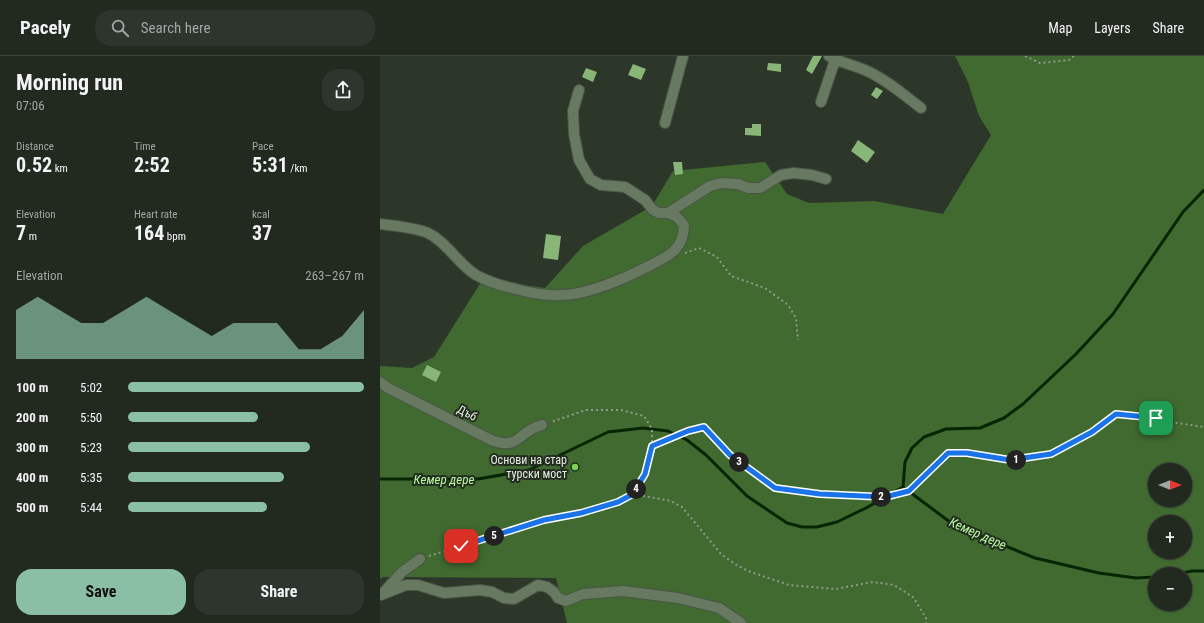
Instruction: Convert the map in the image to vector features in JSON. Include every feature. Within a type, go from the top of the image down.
[{"type":"street","points":[[665,123],[683,56]]},
{"type":"street","points":[[821,102],[832,58],[867,71],[885,81],[922,108]]},
{"type":"street","points":[[380,224],[428,233],[475,274],[496,285],[540,294],[562,295],[584,292],[633,274],[671,254],[681,243],[684,235],[684,225],[677,217],[668,213],[659,213],[653,210],[645,200],[625,187],[601,185],[590,179],[580,160],[574,134],[573,111],[579,90]]},
{"type":"street","points":[[668,213],[710,186],[721,183],[738,184],[748,188],[760,188],[781,175],[794,173],[812,175],[826,179]]},
{"type":"street","name":"Дъб","points":[[380,382],[388,388],[500,444],[511,444],[534,427],[542,425]]},
{"type":"street","points":[[381,596],[402,572],[420,559]]},
{"type":"street","points":[[381,596],[406,585],[418,585],[444,593],[480,590],[492,592],[504,598],[514,599],[538,585],[547,587],[554,592],[558,598],[566,600],[583,594],[623,591],[678,598],[719,608],[741,623]]},
{"type":"path","points":[[1025,56],[1040,63],[1070,60],[1074,56]]},
{"type":"path","points":[[683,255],[699,248],[717,257],[730,276],[765,288],[788,304],[796,318],[798,340]]},
{"type":"path","points":[[420,559],[544,520],[581,513],[618,502],[633,494],[645,474],[652,446],[652,429],[644,416],[622,410],[586,410],[542,425]]},
{"type":"path","points":[[652,446],[688,431],[704,427],[730,455],[775,488],[820,494],[885,497],[909,491],[948,453],[967,453],[1010,460],[1051,454],[1092,432],[1116,414],[1204,427]]},
{"type":"path","points":[[633,494],[671,501],[682,507],[721,554],[748,572],[789,585],[835,589],[873,582],[894,585],[913,597],[926,618],[926,623]]},
{"type":"green space","points":[[955,56],[1204,56],[1204,623],[567,623],[556,578],[383,577],[380,579],[380,366],[412,368],[434,357],[483,279],[545,288],[583,246],[652,206],[673,171],[765,162],[787,194],[809,203],[874,201],[943,214],[991,135],[979,116],[968,82]]},
{"type":"building","points":[[813,56],[822,56],[812,74],[806,70]]},
{"type":"building","points":[[768,63],[781,64],[781,72],[767,70]]},
{"type":"building","points":[[633,64],[646,69],[641,80],[628,75]]},
{"type":"building","points":[[586,68],[597,72],[593,82],[582,77]]},
{"type":"building","points":[[876,87],[883,91],[877,99],[871,95]]},
{"type":"building","points":[[752,124],[761,124],[761,136],[745,135],[745,128],[752,128]]},
{"type":"building","points":[[858,140],[875,152],[867,163],[851,151]]},
{"type":"building","points":[[673,162],[682,162],[683,174],[675,175]]},
{"type":"building","points":[[546,234],[561,236],[558,260],[543,258]]},
{"type":"building","points":[[427,365],[441,372],[436,382],[422,375]]},
{"type":"waterway","points":[[903,487],[905,462],[912,448],[924,437],[946,429],[980,428],[1004,418],[1023,404],[1076,354],[1113,314],[1183,212],[1204,190]]},
{"type":"waterway","name":"Кемер дере","points":[[380,479],[478,479],[529,470],[608,432],[643,428],[668,431],[687,440],[706,455],[747,496],[787,523],[802,527],[817,527],[837,522],[866,508],[903,487],[954,525],[1035,558],[1099,573],[1136,578],[1148,577]]},
{"type":"waterway","name":"Кемер дере","points":[[1192,571],[1204,571]]},
{"type":"place","name":"Основи на стар турски мост","points":[[575,467]]},
{"type":"route","points":[[461,546],[544,520],[581,513],[618,502],[633,494],[645,474],[652,446],[688,431],[704,427],[730,455],[775,488],[820,494],[885,497],[909,491],[948,453],[967,453],[1010,460],[1051,454],[1092,432],[1116,414],[1156,418]]}]
